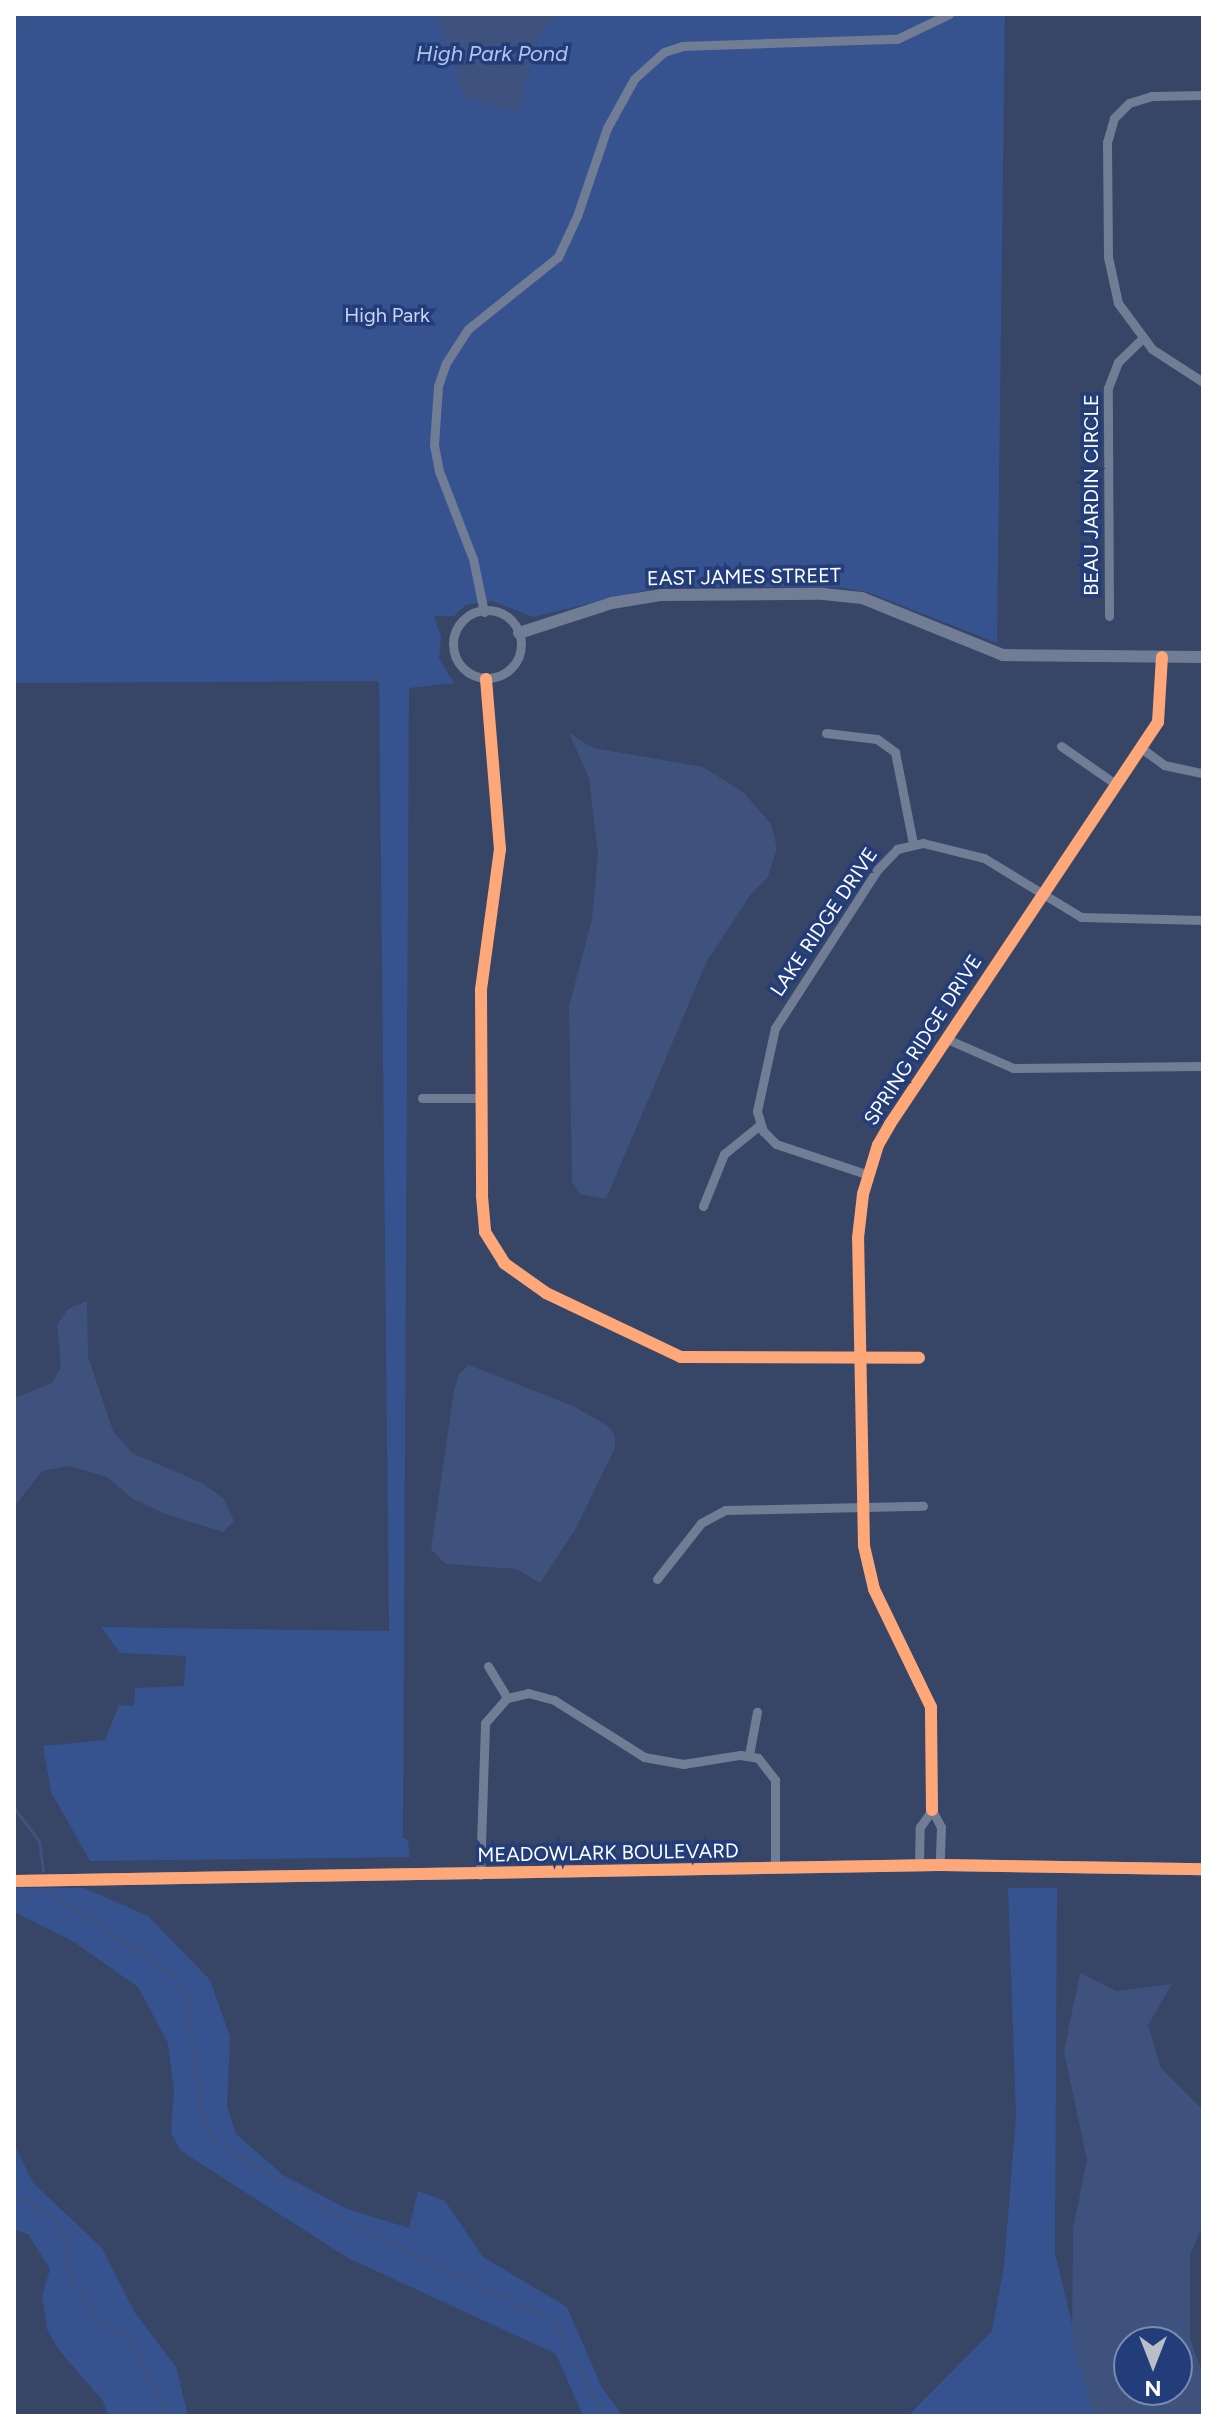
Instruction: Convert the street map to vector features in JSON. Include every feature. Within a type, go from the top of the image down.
[{"type":"street","points":[[484,612],[473,559],[439,471],[434,445],[438,386],[468,329],[558,257],[615,110],[634,79],[664,52],[682,46],[897,39],[949,14]]},
{"type":"street","points":[[1203,95],[1143,97],[1121,110],[1107,142],[1108,257],[1118,303],[1142,339],[1203,382]]},
{"type":"street","name":"BEAU JARDIN CIRCLE","points":[[1109,616],[1108,388],[1118,362],[1142,339]]},
{"type":"street","name":"EAST JAMES STREET","points":[[519,633],[612,603],[661,595],[823,594],[862,598],[1003,655],[1203,657]]},
{"type":"street","points":[[484,612],[504,614],[519,633],[514,664],[486,679],[459,664],[453,639],[467,617],[484,612]]},
{"type":"street","name":"SPRING RIDGE DRIVE","points":[[940,1865],[941,1827],[932,1810],[931,1707],[874,1589],[864,1546],[858,1238],[869,1175],[878,1145],[1158,722],[1162,657]]},
{"type":"street","points":[[486,679],[500,849],[481,989],[483,1217],[485,1232],[504,1263],[539,1290],[681,1357],[919,1358]]},
{"type":"street","points":[[826,733],[877,739],[895,752],[913,844],[984,858],[1042,897],[1081,917],[1106,922],[1203,920]]},
{"type":"street","points":[[1061,746],[1117,785]]},
{"type":"street","points":[[1141,748],[1164,765],[1203,773]]},
{"type":"street","name":"LAKE RIDGE DRIVE","points":[[760,1125],[758,1098],[775,1028],[878,869],[897,849],[913,844]]},
{"type":"street","points":[[947,1039],[982,1059],[1013,1068],[1203,1066]]},
{"type":"street","points":[[422,1098],[482,1098]]},
{"type":"street","points":[[703,1206],[730,1145],[760,1125],[783,1148],[869,1175]]},
{"type":"street","points":[[657,1579],[701,1523],[725,1510],[923,1506]]},
{"type":"street","points":[[488,1666],[507,1698]]},
{"type":"street","points":[[480,1875],[482,1737],[490,1714],[507,1698],[528,1693],[547,1697],[625,1748],[663,1762],[749,1755],[763,1762],[775,1780],[775,1869]]},
{"type":"street","points":[[749,1755],[757,1712]]},
{"type":"street","name":"SPRING RIDGE DRIVE","points":[[919,1866],[920,1827],[932,1810]]},
{"type":"street","name":"MEADOWLARK BOULEVARD","points":[[14,1881],[940,1865],[1203,1869]]},
{"type":"green space","name":"High Park","points":[[14,14],[1005,14],[997,643],[867,592],[838,587],[658,587],[533,617],[492,601],[466,605],[454,616],[434,616],[441,637],[439,659],[454,683],[409,688],[403,1838],[408,1840],[410,1857],[90,1861],[51,1792],[43,1746],[105,1740],[119,1705],[134,1706],[135,1688],[184,1686],[186,1656],[120,1653],[101,1627],[389,1631],[379,681],[14,683]]},
{"type":"green space","points":[[14,1888],[84,1888],[148,1916],[210,1980],[230,2037],[227,2106],[236,2134],[283,2175],[347,2209],[409,2228],[418,2191],[445,2201],[483,2257],[567,2307],[602,2388],[623,2416],[583,2416],[556,2354],[348,2258],[181,2151],[171,2133],[174,2091],[168,2043],[138,1987],[74,1942],[14,1912]]},
{"type":"green space","points":[[1008,1888],[1057,1888],[1055,2253],[1094,2416],[908,2416],[992,2331],[1004,2266],[1016,2116]]},
{"type":"green space","points":[[14,2144],[33,2183],[102,2248],[135,2313],[176,2367],[188,2416],[109,2416],[103,2401],[58,2349],[47,2329],[42,2296],[50,2269],[28,2234],[14,2230]]},
{"type":"water","name":"High Park Pond","points":[[437,14],[558,14],[538,37],[518,113],[465,97]]},
{"type":"water","points":[[569,733],[593,748],[703,767],[744,793],[771,824],[777,848],[768,877],[751,894],[707,961],[606,1199],[580,1194],[572,1182],[569,1006],[592,920],[598,854],[589,778]]},
{"type":"water","points":[[87,1301],[88,1357],[113,1431],[132,1453],[202,1483],[224,1499],[234,1521],[223,1532],[166,1514],[133,1499],[107,1477],[69,1466],[42,1471],[14,1507],[14,1398],[52,1383],[61,1367],[57,1325],[68,1309]]},
{"type":"water","points":[[469,1365],[575,1407],[608,1426],[615,1436],[615,1448],[575,1530],[540,1583],[517,1569],[446,1564],[431,1549],[454,1391],[459,1374]]},
{"type":"water","points":[[1080,1973],[1116,1991],[1172,1984],[1148,2025],[1161,2068],[1203,2110],[1203,2225],[1190,2255],[1190,2326],[1113,2326],[1113,2406],[1193,2406],[1193,2347],[1203,2374],[1203,2416],[1094,2416],[1072,2341],[1073,2229],[1087,2160],[1064,2051]]},
{"type":"waterway","points":[[14,1808],[39,1841],[43,1871]]},
{"type":"waterway","points":[[45,1890],[174,1976],[186,2000],[202,2116],[213,2139],[358,2227],[553,2321],[604,2416]]},
{"type":"waterway","points":[[14,2200],[30,2202],[54,2218],[65,2235],[70,2280],[97,2318],[130,2341],[169,2416]]},
{"type":"cycle path","points":[[932,1810],[931,1707],[874,1589],[864,1546],[858,1238],[863,1194],[878,1145],[890,1124],[1158,722],[1162,657]]},
{"type":"cycle path","points":[[486,679],[500,849],[481,989],[482,1196],[485,1232],[504,1263],[546,1293],[681,1357],[919,1358]]},
{"type":"cycle path","points":[[14,1881],[940,1865],[1203,1869]]}]
